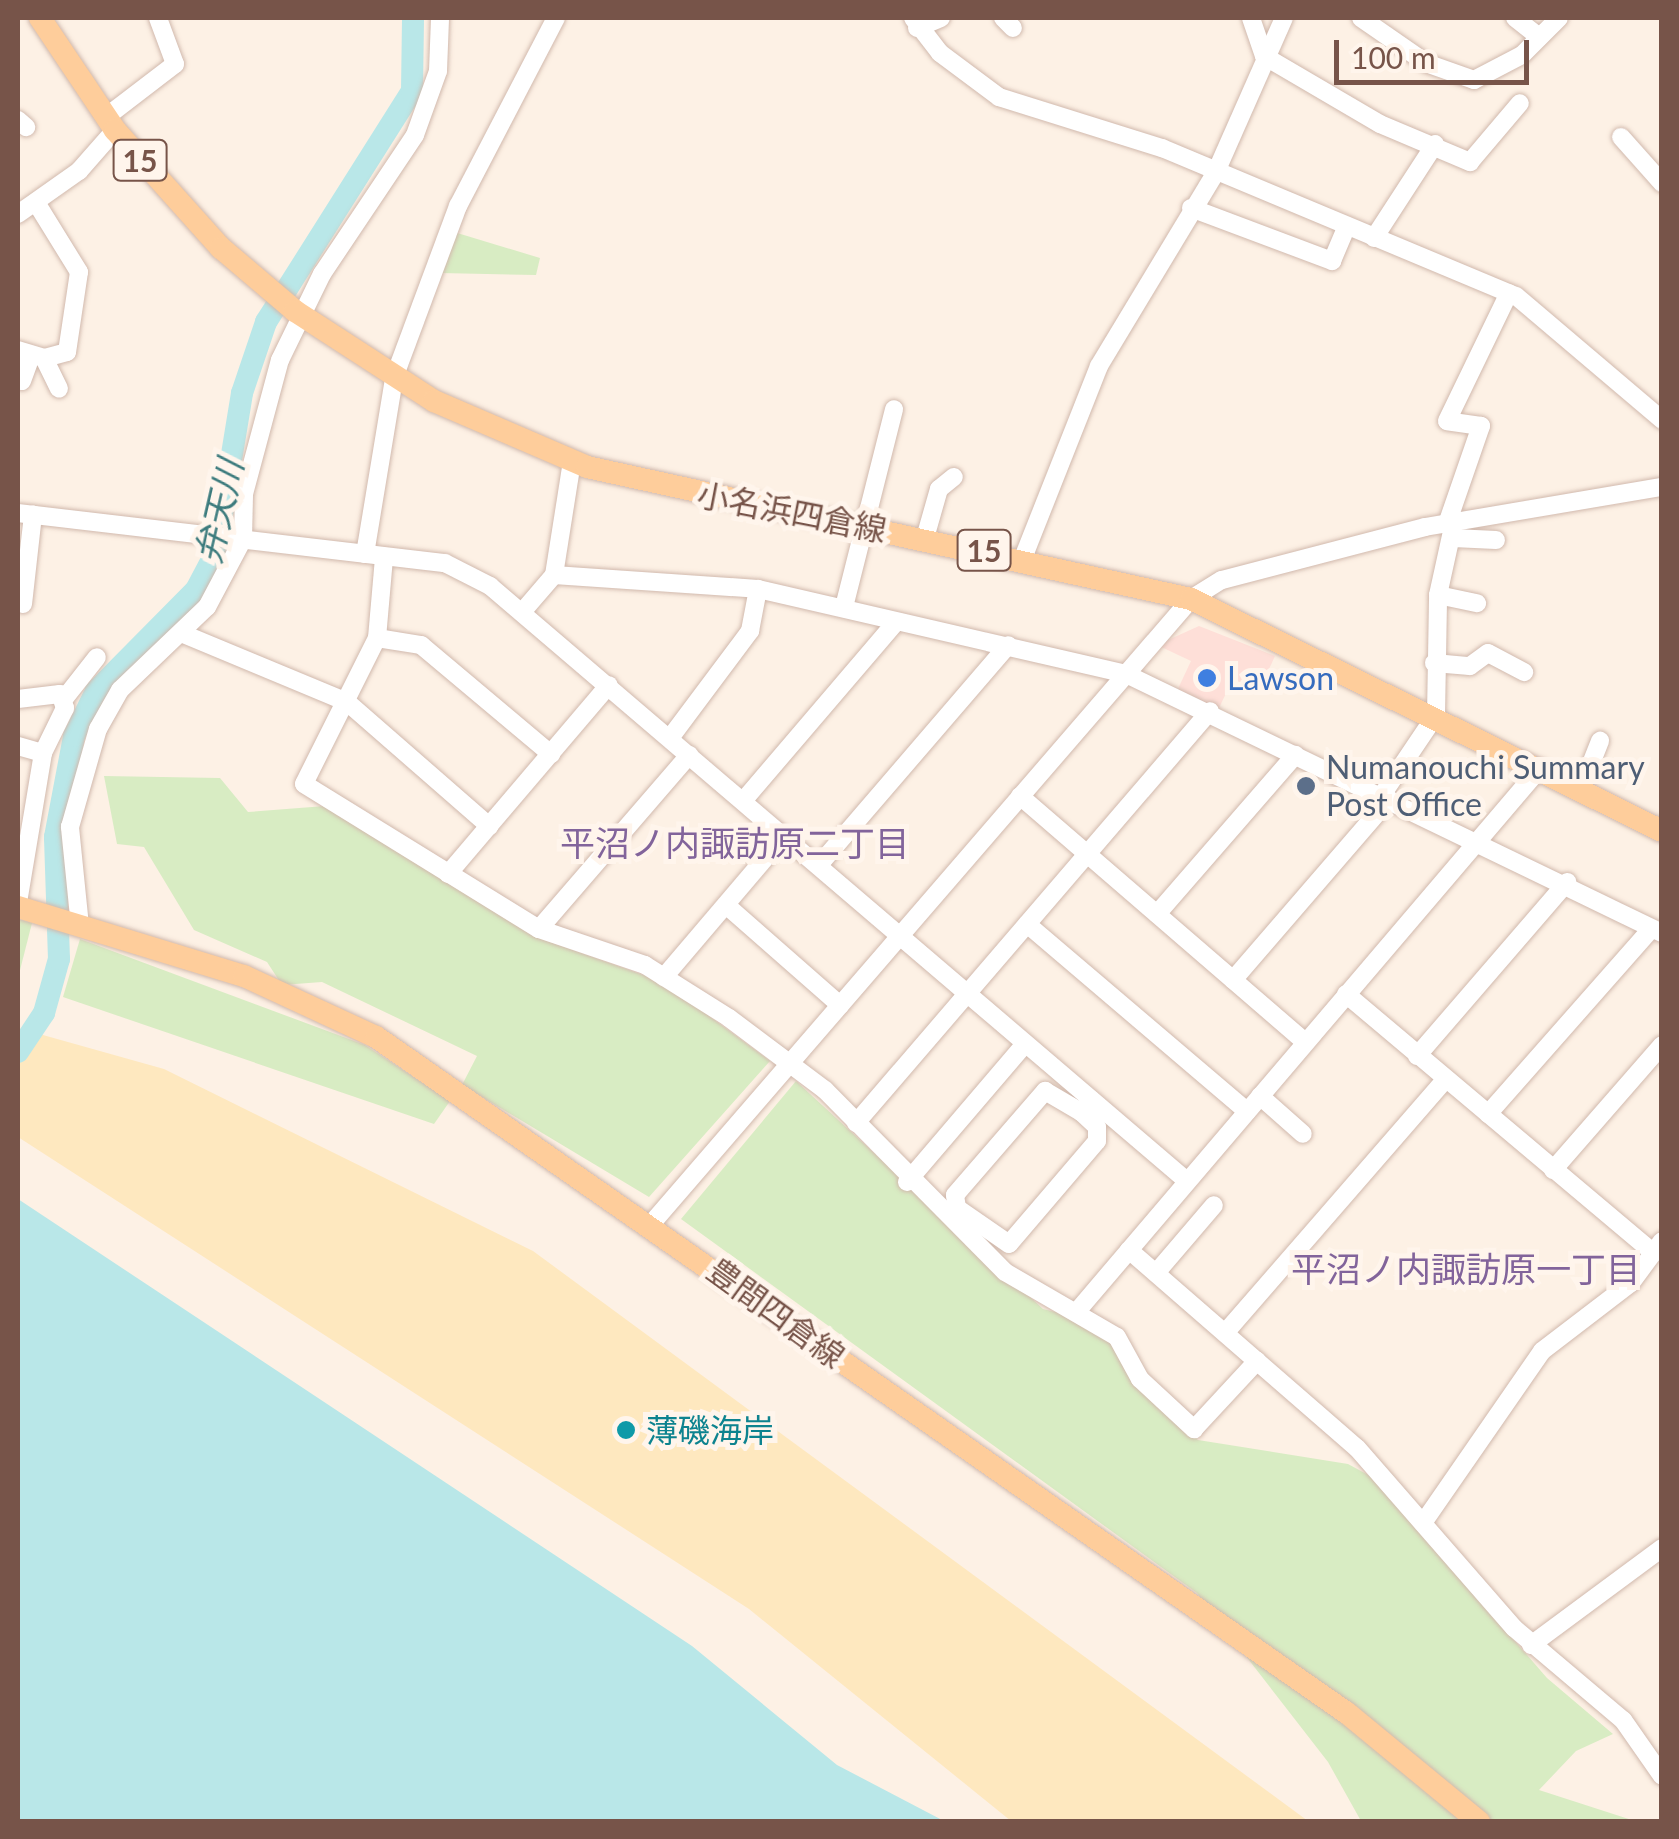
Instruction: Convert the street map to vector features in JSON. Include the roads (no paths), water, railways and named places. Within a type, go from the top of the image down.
[{"type":"main road","name":"小名浜四倉線","points":[[40,18],[110,124],[271,291],[394,378],[572,461],[1191,598],[1436,714],[1662,832]]},
{"type":"main road","name":"豊間四倉線","points":[[22,906],[244,976],[376,1037],[652,1223],[1347,1713],[1479,1822]]},
{"type":"street","points":[[18,214],[38,204],[110,124],[175,64],[158,18]]},
{"type":"street","points":[[73,924],[70,827],[85,767],[120,690],[207,608],[242,539],[257,436],[298,312],[415,135],[438,71],[440,18]]},
{"type":"street","points":[[556,18],[458,206],[394,378],[375,556],[377,638],[304,784],[539,929],[664,977],[788,1065],[856,1124],[907,1182],[1044,1302],[1079,1308],[1117,1337],[1140,1379],[1194,1429],[1257,1361]]},
{"type":"street","points":[[915,23],[941,18]]},
{"type":"street","points":[[1251,18],[1264,56],[1380,124],[1470,162],[1520,103]]},
{"type":"street","points":[[1023,558],[1079,406],[1191,208],[1216,172],[1284,18]]},
{"type":"street","points":[[1362,18],[1426,63],[1474,80],[1539,38],[1559,18]]},
{"type":"street","points":[[1516,18],[1539,38]]},
{"type":"street","points":[[915,23],[998,97],[1216,172],[1510,293],[1662,420]]},
{"type":"street","points":[[1621,138],[1662,184]]},
{"type":"street","points":[[1374,238],[1435,144]]},
{"type":"street","points":[[31,355],[66,352],[79,272],[38,204]]},
{"type":"street","points":[[1191,208],[1332,261],[1347,226]]},
{"type":"street","points":[[1232,980],[1385,797],[1436,714],[1438,595],[1451,528],[1481,426],[1447,421],[1510,293]]},
{"type":"street","points":[[22,381],[31,355]]},
{"type":"street","points":[[31,355],[59,388]]},
{"type":"street","points":[[844,607],[860,526],[894,409]]},
{"type":"street","points":[[523,611],[554,575],[572,461]]},
{"type":"street","points":[[925,538],[938,489],[954,478]]},
{"type":"street","points":[[652,1223],[1191,598],[1222,580],[1451,528],[1662,487]]},
{"type":"street","points":[[28,601],[32,515],[445,563],[523,611],[1026,1044],[1086,1106],[1187,1181]]},
{"type":"street","points":[[1451,528],[1496,540]]},
{"type":"street","points":[[554,575],[758,590],[1126,674],[1478,838],[1656,931],[1488,1114]]},
{"type":"street","points":[[670,738],[750,631],[758,590]]},
{"type":"street","points":[[1438,595],[1477,603]]},
{"type":"street","points":[[742,801],[896,622]]},
{"type":"street","points":[[181,633],[347,702],[489,826]]},
{"type":"street","points":[[377,638],[421,645],[550,754]]},
{"type":"street","points":[[819,865],[1008,645]]},
{"type":"street","points":[[1434,662],[1470,666],[1488,653],[1524,672]]},
{"type":"street","points":[[22,906],[21,873],[43,753],[64,700],[97,657]]},
{"type":"street","points":[[448,874],[610,686]]},
{"type":"street","points":[[18,699],[64,700]]},
{"type":"street","points":[[856,1124],[1210,711]]},
{"type":"street","points":[[1581,789],[1600,741]]},
{"type":"street","points":[[18,746],[43,753]]},
{"type":"street","points":[[1157,914],[1296,755]]},
{"type":"street","points":[[539,929],[689,756]]},
{"type":"street","points":[[1079,1308],[1540,768]]},
{"type":"street","points":[[1020,796],[1306,1042]]},
{"type":"street","points":[[664,977],[784,836]]},
{"type":"street","points":[[1417,1056],[1567,882]]},
{"type":"street","points":[[726,905],[840,1004]]},
{"type":"street","points":[[1028,924],[1246,1112]]},
{"type":"street","points":[[1346,994],[1554,1170],[1658,1247],[1631,1283],[1542,1351],[1423,1522]]},
{"type":"street","points":[[907,1182],[1026,1044]]},
{"type":"street","points":[[1554,1170],[1662,1045]]},
{"type":"street","points":[[1226,1333],[1445,1080]]},
{"type":"street","points":[[1045,1091],[1086,1106],[1097,1126],[1097,1141],[1009,1244],[957,1208],[956,1195],[1045,1091]]},
{"type":"street","points":[[1260,1096],[1303,1134]]},
{"type":"street","points":[[1156,1273],[1214,1205]]},
{"type":"street","points":[[1129,1250],[1357,1448],[1531,1645],[1623,1720],[1662,1776]]},
{"type":"street","points":[[1531,1645],[1662,1548]]},
{"type":"water","points":[[18,1199],[692,1646],[837,1765],[944,1821],[18,1821]]},
{"type":"waterway","name":"弁天川","points":[[18,1052],[44,1013],[59,959],[55,837],[74,736],[96,691],[196,590],[216,552],[242,393],[266,322],[412,91],[413,18]]},
{"type":"place","name":"Lawson","points":[[1207,678]]},
{"type":"place","name":"Numanouchi Summary Post Office","points":[[1306,786]]},
{"type":"place","name":"薄磯海岸","points":[[626,1430]]},
{"type":"district","name":"平沼ノ内諏訪原二丁目","points":[[735,842]]},
{"type":"district","name":"平沼ノ内諏訪原一丁目","points":[[1466,1268]]}]
